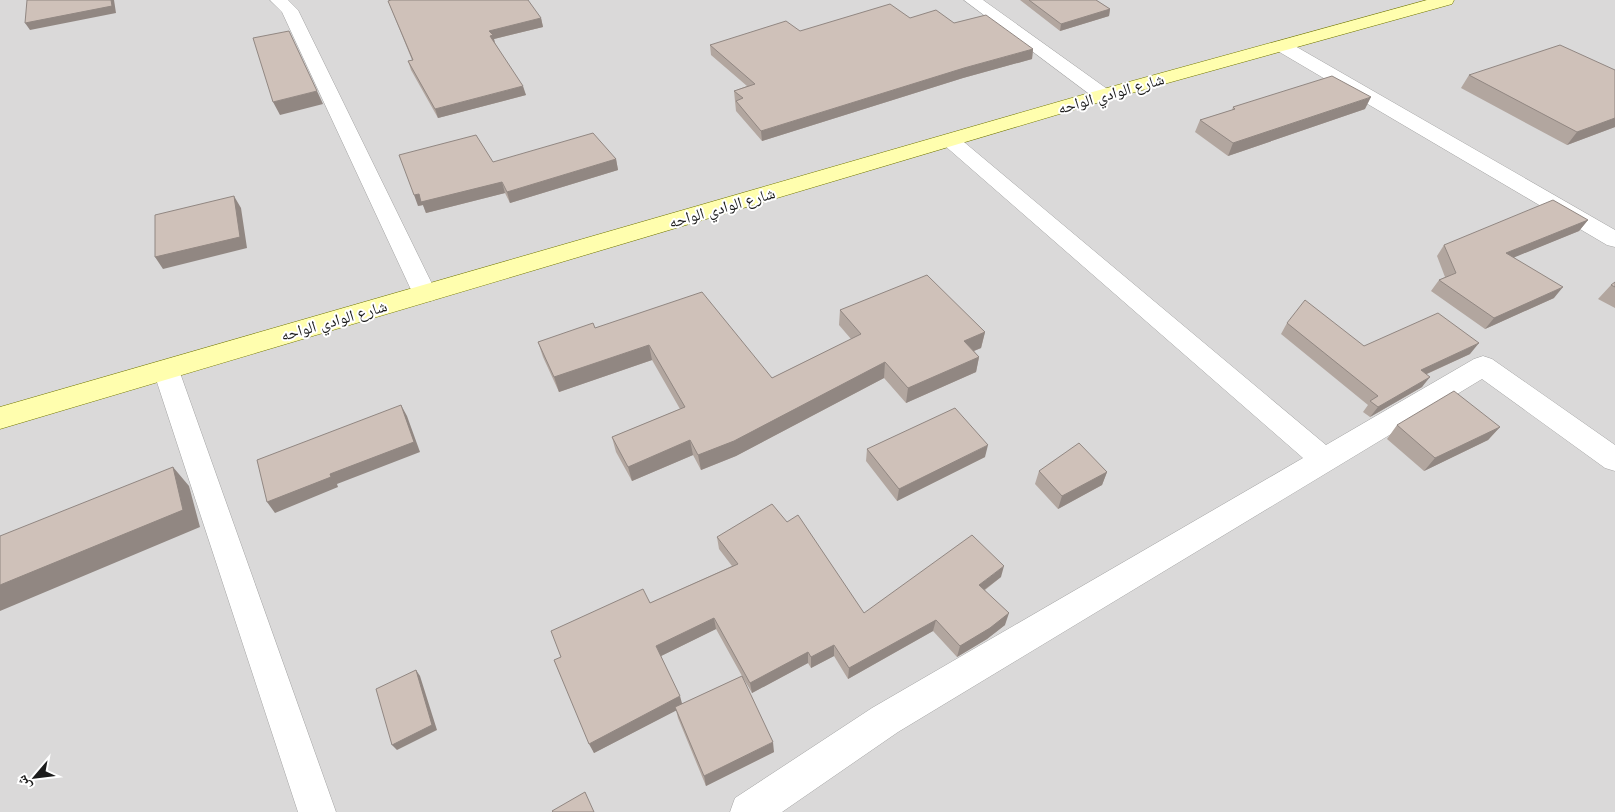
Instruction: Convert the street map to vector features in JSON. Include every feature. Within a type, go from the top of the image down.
[{"type":"main road","name":"شارع الوادي الواحه","points":[[0,418],[1103,96],[1446,0]]},
{"type":"street","points":[[278,0],[289,10],[425,294]]},
{"type":"street","points":[[972,0],[1103,96]]},
{"type":"street","points":[[1282,46],[1615,240]]},
{"type":"street","points":[[951,141],[1324,460]]},
{"type":"street","points":[[749,812],[885,720],[1483,366],[1615,460]]},
{"type":"street","points":[[166,370],[317,812]]},
{"type":"shaded area","points":[[0,0],[1615,0],[1615,812],[0,812]]},
{"type":"building","points":[[27,0],[111,0],[112,6],[25,23]]},
{"type":"building","points":[[528,0],[541,18],[489,31],[493,35],[490,36],[523,86],[435,109],[408,61],[413,60],[388,1]]},
{"type":"building","points":[[1029,0],[1096,0],[1110,9],[1061,24]]},
{"type":"building","points":[[890,4],[910,18],[936,10],[954,23],[986,15],[1033,49],[964,68],[761,131],[736,101],[743,98],[734,91],[755,84],[710,45],[786,21],[800,31]]},
{"type":"building","points":[[289,31],[317,91],[273,102],[253,38]]},
{"type":"building","points":[[1560,45],[1615,70],[1615,118],[1577,132],[1469,75]]},
{"type":"building","points":[[1332,76],[1371,97],[1233,143],[1200,120],[1235,109],[1233,107]]},
{"type":"building","points":[[593,133],[616,159],[507,192],[502,182],[421,202],[419,194],[414,195],[399,155],[476,135],[493,162]]},
{"type":"building","points":[[234,196],[240,237],[155,257],[155,215]]},
{"type":"building","points":[[1553,200],[1588,220],[1506,253],[1563,287],[1494,318],[1439,280],[1456,273],[1444,245]]},
{"type":"building","points":[[927,275],[985,332],[964,341],[979,357],[908,388],[885,362],[734,441],[698,455],[690,440],[628,467],[612,437],[685,407],[649,345],[554,377],[538,342],[593,323],[595,328],[702,292],[772,378],[861,334],[840,310]]},
{"type":"building","points":[[1305,300],[1364,346],[1438,313],[1479,343],[1421,370],[1430,377],[1378,407],[1370,401],[1378,396],[1287,323]]},
{"type":"building","points":[[1454,391],[1500,427],[1435,458],[1397,425]]},
{"type":"building","points":[[401,405],[414,442],[330,474],[331,477],[267,502],[257,460]]},
{"type":"building","points":[[955,408],[988,445],[899,489],[867,449]]},
{"type":"building","points":[[1079,443],[1107,472],[1062,496],[1039,471]]},
{"type":"building","points":[[173,467],[183,510],[0,585],[0,536]]},
{"type":"building","points":[[772,504],[787,522],[798,515],[864,613],[972,535],[1004,566],[979,585],[1009,613],[990,628],[960,646],[936,620],[849,668],[834,645],[811,657],[808,652],[750,683],[714,618],[656,646],[680,696],[589,744],[554,660],[561,657],[551,631],[643,589],[650,603],[738,564],[717,537]]},
{"type":"building","points":[[416,670],[432,725],[392,745],[376,689]]},
{"type":"building","points":[[742,676],[773,742],[704,776],[675,707]]},
{"type":"building","points":[[585,792],[594,812],[552,811]]}]
